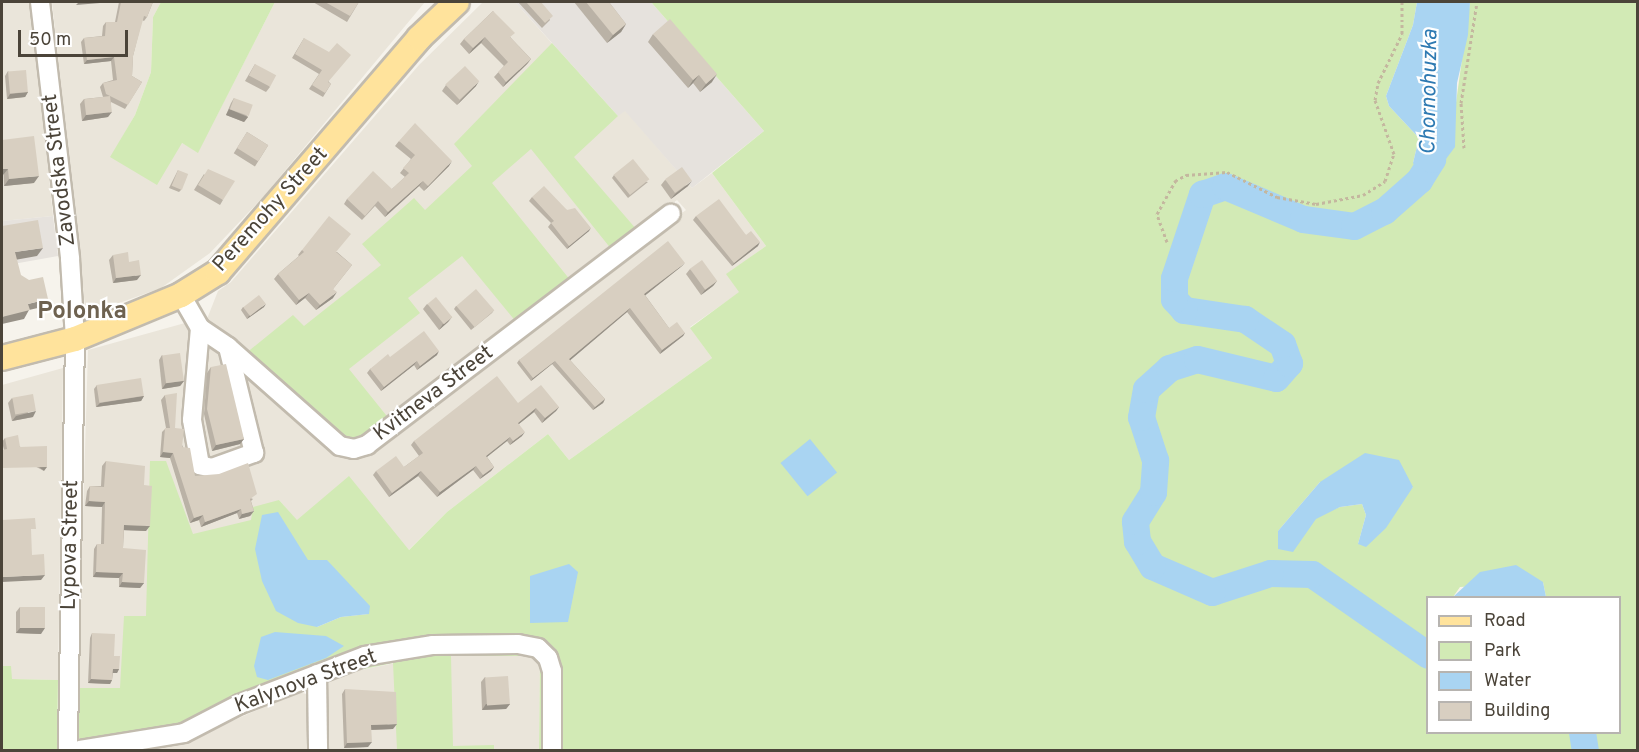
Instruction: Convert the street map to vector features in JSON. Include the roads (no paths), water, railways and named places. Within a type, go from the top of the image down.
[{"type":"main road","name":"Peremohy Street","points":[[2,358],[75,339],[181,295],[218,272],[419,38],[457,2]]},
{"type":"street","name":"Zavodska Street","points":[[40,2],[70,259],[75,339]]},
{"type":"street","name":"Kvitneva Street","points":[[181,295],[200,328],[228,347],[340,446],[367,446],[671,213]]},
{"type":"street","points":[[200,328],[192,420],[200,465],[212,468],[254,453],[228,347]]},
{"type":"street","name":"Lypova Street","points":[[68,750],[75,339]]},
{"type":"street","name":"Kalynova Street","points":[[80,750],[184,733],[240,704],[365,656],[433,645],[518,644],[538,648],[548,658],[552,671],[552,750]]},
{"type":"street","points":[[316,674],[318,750]]},
{"type":"water","points":[[1417,2],[1470,2],[1468,35],[1457,83],[1455,147],[1434,175],[1423,180],[1413,163],[1419,138],[1389,106],[1386,96],[1413,25]]},
{"type":"water","points":[[810,439],[837,472],[808,496],[780,463]]},
{"type":"water","points":[[1365,453],[1399,460],[1413,487],[1386,528],[1366,547],[1358,544],[1366,515],[1362,504],[1340,507],[1316,519],[1293,552],[1278,549],[1278,531],[1320,482]]},
{"type":"water","points":[[278,512],[308,560],[327,560],[370,606],[369,614],[341,617],[317,627],[298,623],[276,611],[262,581],[255,549],[262,515]]},
{"type":"water","points":[[569,564],[578,572],[568,622],[530,623],[530,576]]},
{"type":"water","points":[[1516,565],[1543,582],[1546,596],[1454,596],[1480,572]]},
{"type":"water","points":[[275,632],[326,636],[344,646],[326,658],[268,680],[257,677],[254,666],[261,637]]},
{"type":"waterway","name":"Chornohuzka","points":[[1426,654],[1312,574],[1270,573],[1212,592],[1152,566],[1137,541],[1135,521],[1153,492],[1155,460],[1141,417],[1146,389],[1169,368],[1197,359],[1276,378],[1289,363],[1282,344],[1245,319],[1184,310],[1174,299],[1174,278],[1202,194],[1225,186],[1303,219],[1354,226],[1384,211],[1419,180],[1432,159],[1432,144]]},
{"type":"waterway","name":"Chornohuzka","points":[[1582,734],[1585,750]]},
{"type":"district","name":"Polonka","points":[[82,313]]}]
